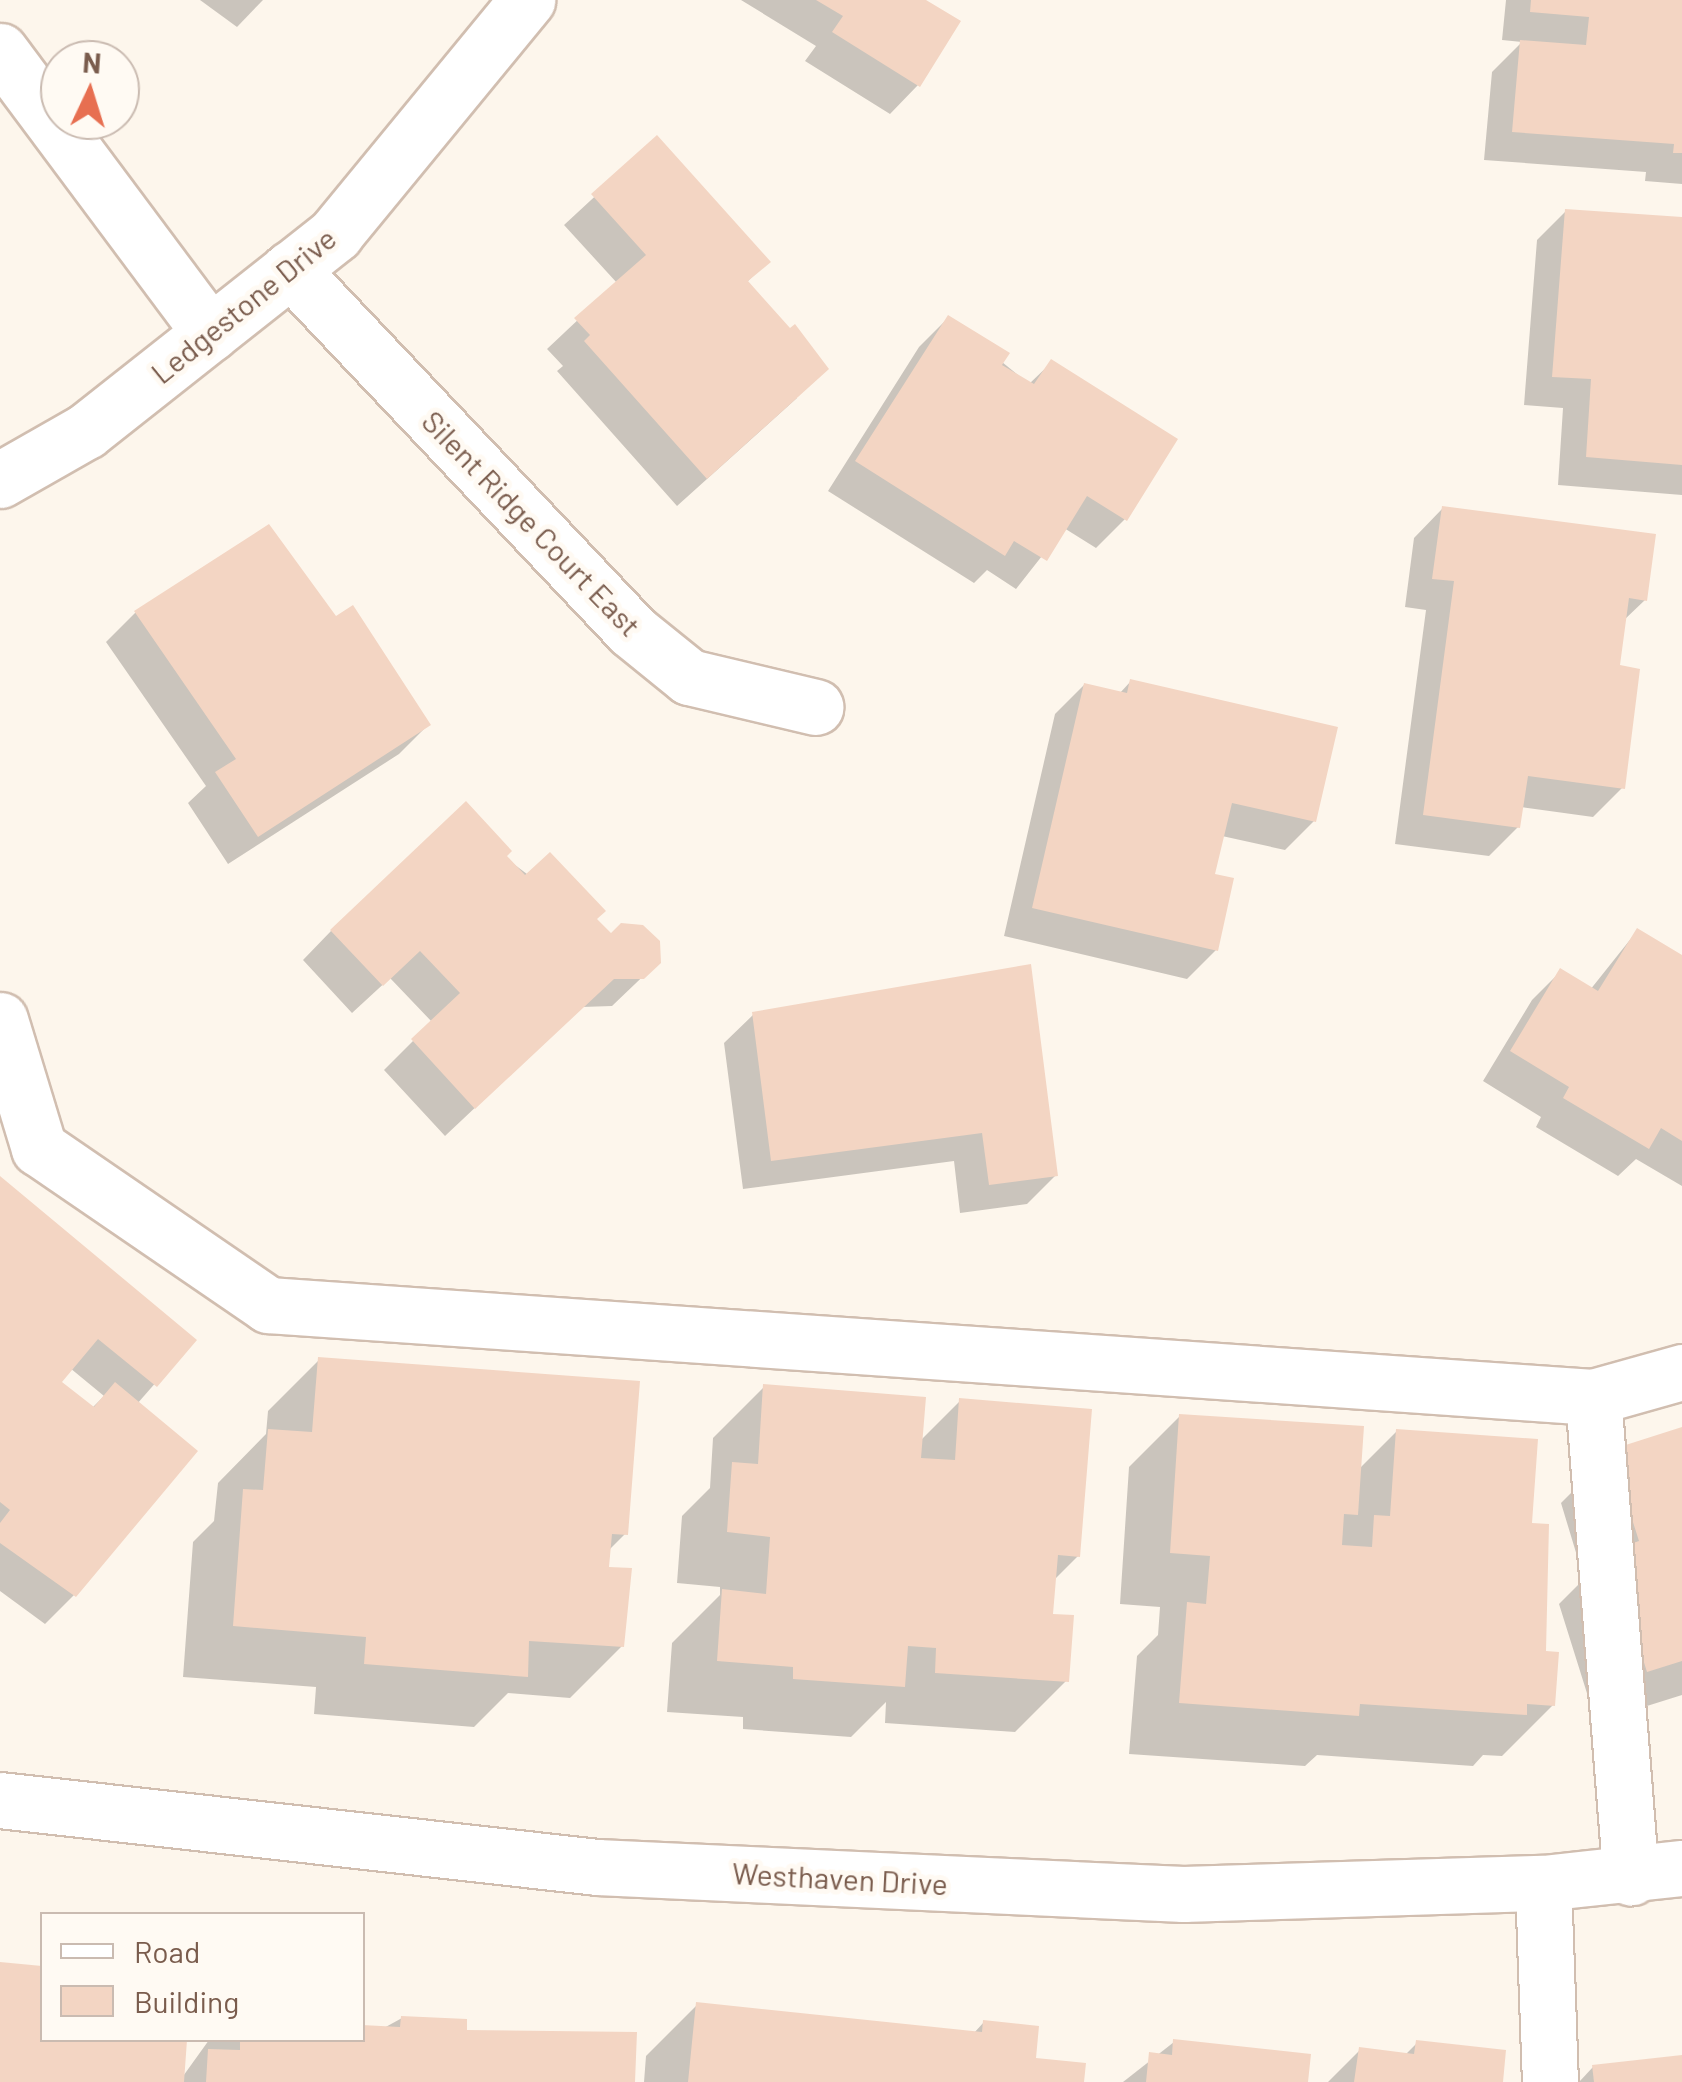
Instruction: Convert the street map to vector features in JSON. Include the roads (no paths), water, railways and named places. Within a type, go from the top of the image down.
[{"type":"street","name":"Ledgestone Drive","points":[[0,480],[86,431],[335,234],[528,0]]},
{"type":"street","points":[[0,50],[210,333]]},
{"type":"street","name":"Silent Ridge Court East","points":[[290,269],[631,630],[689,677],[816,707]]},
{"type":"street","points":[[0,1020],[39,1148],[268,1304],[1594,1397],[1682,1372]]},
{"type":"street","points":[[1594,1397],[1657,1872]]},
{"type":"street","name":"Westhaven Drive","points":[[0,1800],[597,1867],[1183,1894],[1543,1883],[1657,1872]]},
{"type":"street","points":[[1543,1883],[1550,2082]]}]
